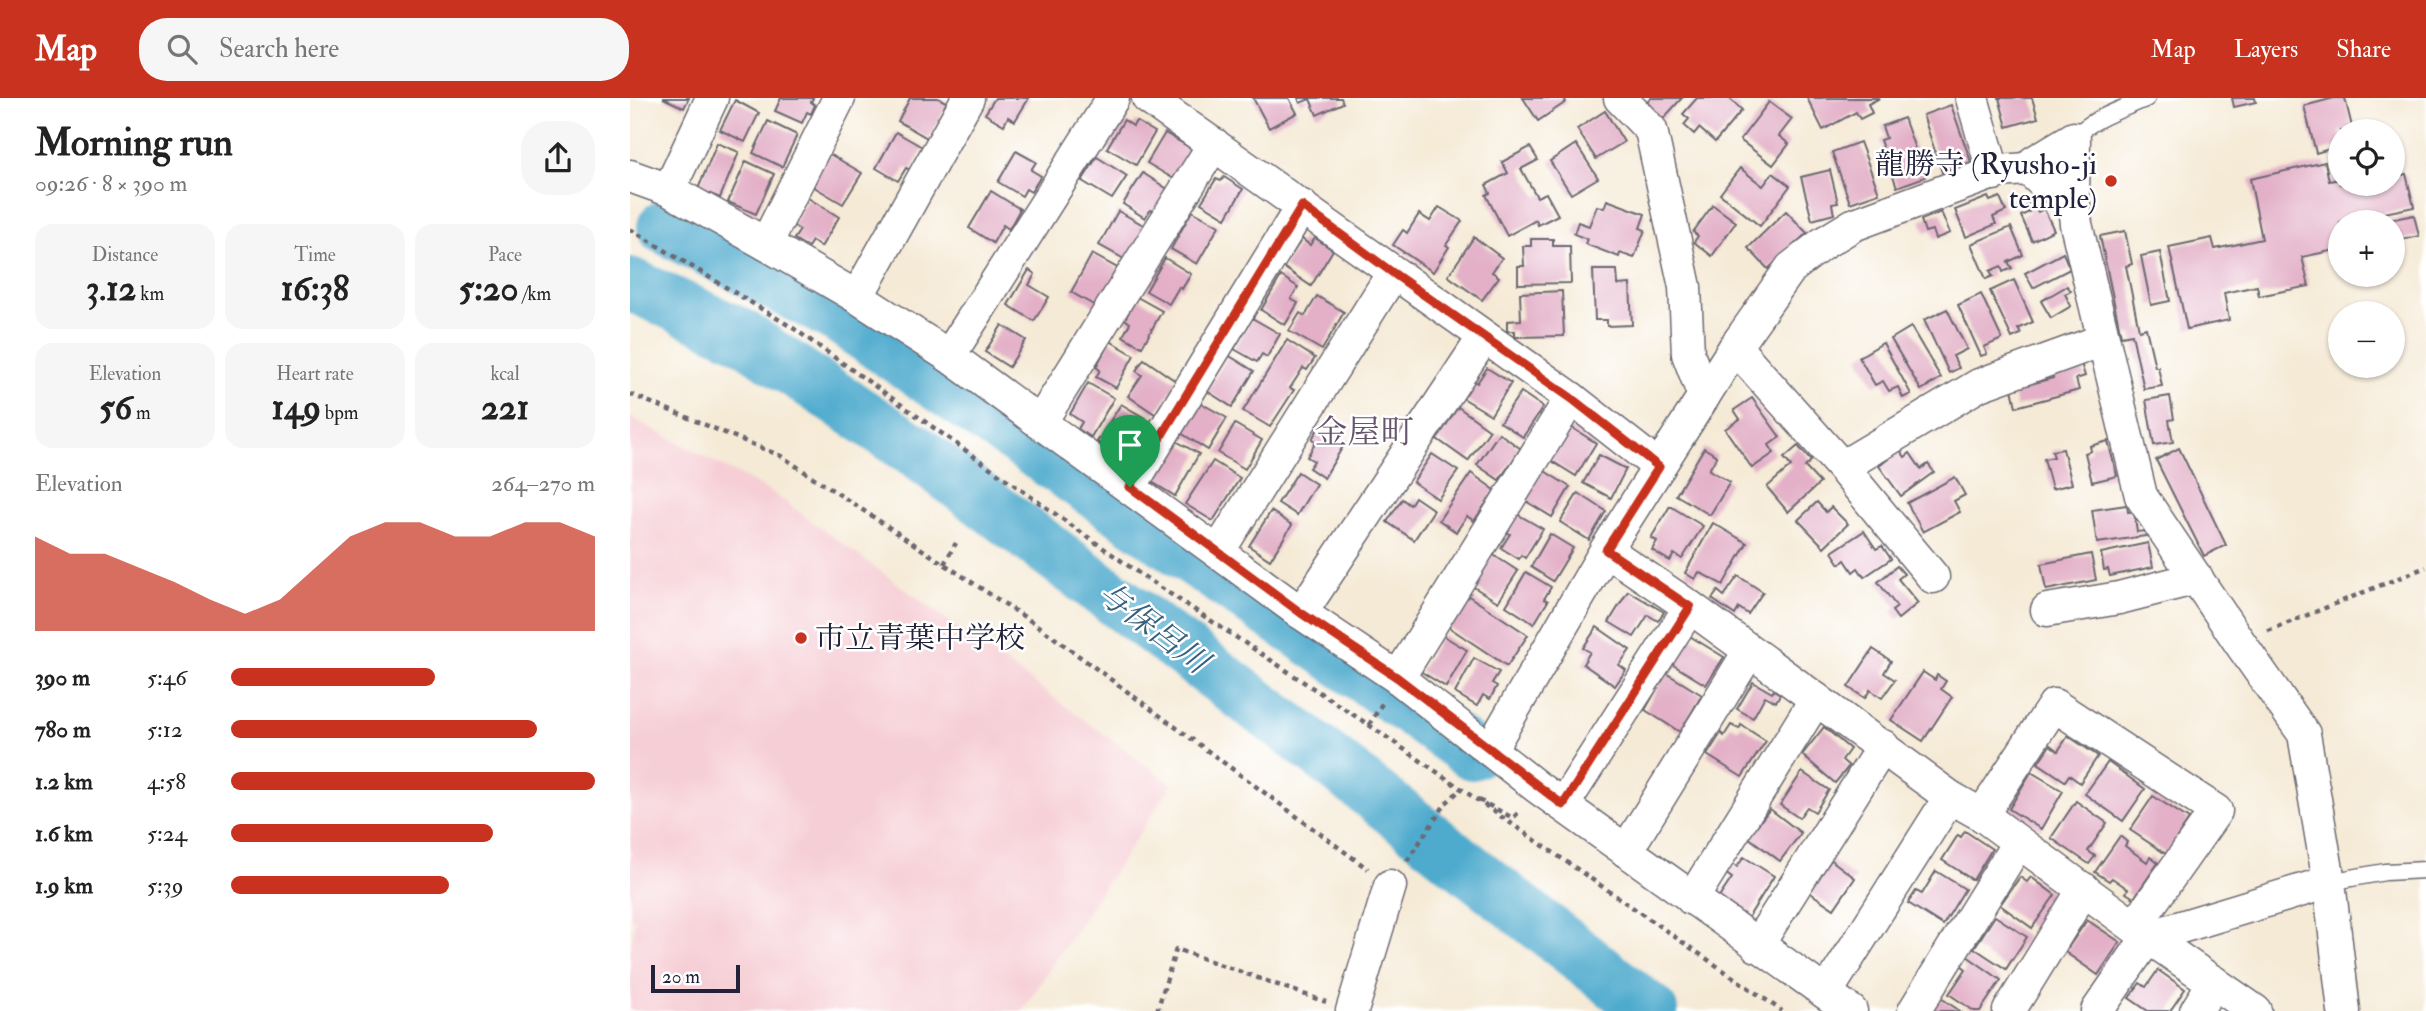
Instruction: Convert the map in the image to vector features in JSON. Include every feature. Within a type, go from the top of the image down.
[{"type":"street","points":[[670,190],[712,98]]},
{"type":"street","points":[[765,244],[839,98]]},
{"type":"street","points":[[857,297],[968,98]]},
{"type":"street","points":[[950,356],[1113,98]]},
{"type":"street","points":[[1148,98],[1571,398],[1659,467]]},
{"type":"street","points":[[1620,98],[1651,130],[1685,287],[1688,354],[1704,396]]},
{"type":"street","points":[[1972,98],[1994,174]]},
{"type":"street","points":[[1490,750],[1606,550],[1735,347],[1791,268],[1853,225],[1998,171],[2028,169],[2034,162],[2074,138]]},
{"type":"street","points":[[2074,138],[2073,197],[2076,224],[2141,496],[2239,643],[2304,734],[2329,882],[2344,1011]]},
{"type":"street","points":[[1040,423],[1214,144]]},
{"type":"street","points":[[2028,169],[2041,181],[2073,197]]},
{"type":"street","points":[[630,176],[670,190],[857,297],[950,356],[1301,613],[1398,678],[1563,805],[1692,899],[1839,1002],[1950,797]]},
{"type":"street","points":[[1130,487],[1302,206]]},
{"type":"street","points":[[1217,552],[1393,273]]},
{"type":"street","points":[[1301,613],[1484,337]]},
{"type":"street","points":[[1842,467],[1979,385],[2103,340]]},
{"type":"street","points":[[1735,347],[1842,467],[1933,577]]},
{"type":"street","points":[[1398,678],[1571,398]]},
{"type":"street","points":[[1606,550],[1690,607],[1950,797],[1982,815],[2255,1011]]},
{"type":"street","points":[[2047,610],[2119,598],[2197,578]]},
{"type":"street","points":[[1563,805],[1690,607]]},
{"type":"street","points":[[1626,851],[1749,652]]},
{"type":"street","points":[[1692,899],[1816,699]]},
{"type":"street","points":[[1982,815],[2054,705],[2216,811],[2142,931],[2097,1011]]},
{"type":"street","points":[[1758,946],[1883,746]]},
{"type":"street","points":[[1914,1011],[2018,843]]},
{"type":"street","points":[[1345,1009],[1398,874]]},
{"type":"street","points":[[2142,931],[2329,882]]},
{"type":"street","points":[[2009,1011],[2084,890]]},
{"type":"street","points":[[2196,1011],[2214,982]]},
{"type":"lane","points":[[2074,138],[2080,131],[2106,116],[2147,98]]},
{"type":"lane","points":[[2329,882],[2426,870]]},
{"type":"path","points":[[630,229],[793,328],[1140,574],[1369,725],[1782,1011]]},
{"type":"path","points":[[630,394],[781,456],[1041,628],[1398,874],[1446,803],[1460,790]]},
{"type":"path","points":[[944,564],[956,543]]},
{"type":"path","points":[[2239,643],[2426,567]]},
{"type":"path","points":[[1460,790],[1513,818],[1523,808]]},
{"type":"path","points":[[1157,1011],[1176,949],[1345,1009]]},
{"type":"shaded area","name":"市立青葉中学校","points":[[630,417],[773,493],[1172,784],[1022,1011],[630,1011],[630,954],[635,919],[630,917]]},
{"type":"building","points":[[663,98],[689,98],[684,108]]},
{"type":"building","points":[[781,98],[813,98],[811,102],[815,105],[811,114],[807,112],[802,123],[775,111]]},
{"type":"building","points":[[910,98],[938,98],[948,103],[929,139],[898,121]]},
{"type":"building","points":[[995,98],[1029,98],[1015,121],[1008,117],[1004,125],[985,114]]},
{"type":"building","points":[[1253,98],[1289,98],[1297,113],[1269,128]]},
{"type":"building","points":[[1298,98],[1341,98],[1343,103],[1317,115],[1310,99],[1300,103]]},
{"type":"building","points":[[1523,98],[1564,98],[1566,102],[1538,121]]},
{"type":"building","points":[[1651,98],[1682,98],[1662,120],[1645,105]]},
{"type":"building","points":[[1697,98],[1729,98],[1742,110],[1715,142],[1699,128],[1694,134],[1684,125],[1689,119],[1683,114]]},
{"type":"building","points":[[1807,98],[1880,98],[1868,104],[1872,113],[1860,119],[1856,112],[1823,130]]},
{"type":"building","points":[[1999,98],[2032,98],[2038,118],[2007,127]]},
{"type":"building","points":[[2232,98],[2255,98],[2256,102],[2234,107]]},
{"type":"building","points":[[2334,98],[2345,98],[2350,119],[2328,119],[2328,150],[2316,153],[2304,106]]},
{"type":"building","points":[[735,100],[759,113],[745,142],[720,130]]},
{"type":"building","points":[[1769,102],[1792,119],[1779,136],[1789,144],[1773,165],[1740,140]]},
{"type":"building","points":[[1951,105],[1971,162],[1942,172],[1923,115]]},
{"type":"building","points":[[1605,111],[1624,142],[1596,159],[1577,129]]},
{"type":"building","points":[[1904,118],[1925,177],[1897,187],[1880,140],[1886,138],[1882,126]]},
{"type":"building","points":[[1124,120],[1133,126],[1136,121],[1155,132],[1136,165],[1107,148]]},
{"type":"building","points":[[768,121],[797,135],[782,167],[753,153]]},
{"type":"building","points":[[896,132],[924,148],[911,170],[906,168],[898,181],[876,168]]},
{"type":"building","points":[[1165,133],[1192,149],[1174,179],[1147,163]]},
{"type":"building","points":[[1860,142],[1879,193],[1850,203],[1832,152]]},
{"type":"building","points":[[717,143],[739,152],[720,198],[698,189]]},
{"type":"building","points":[[1576,144],[1598,178],[1571,194],[1550,161]]},
{"type":"building","points":[[1530,147],[1538,160],[1521,169],[1537,197],[1546,193],[1558,215],[1538,225],[1536,220],[1507,236],[1486,195],[1490,193],[1486,185],[1508,173],[1502,162]]},
{"type":"building","points":[[1016,151],[1036,162],[1031,170],[1041,176],[1031,192],[1026,189],[1022,196],[998,182]]},
{"type":"building","points":[[828,153],[862,173],[843,204],[809,184]]},
{"type":"building","points":[[1097,157],[1127,176],[1112,199],[1082,181]]},
{"type":"building","points":[[746,161],[774,174],[756,214],[728,202]]},
{"type":"building","points":[[2325,162],[2328,196],[2405,196],[2406,174],[2414,207],[2399,210],[2328,210],[2328,252],[2302,257],[2309,286],[2259,296],[2257,286],[2224,293],[2229,320],[2187,329],[2169,247],[2212,238],[2215,249],[2262,239],[2250,179]]},
{"type":"building","points":[[1740,168],[1763,186],[1773,173],[1790,186],[1760,226],[1720,194]]},
{"type":"building","points":[[1830,170],[1838,203],[1832,204],[1834,214],[1812,220],[1801,177]]},
{"type":"building","points":[[1143,173],[1169,190],[1155,212],[1150,210],[1145,218],[1123,204]]},
{"type":"building","points":[[1224,177],[1243,189],[1226,218],[1201,203],[1216,179],[1221,181]]},
{"type":"building","points":[[991,191],[1020,209],[1009,229],[1003,225],[993,243],[969,228]]},
{"type":"building","points":[[1988,197],[1990,201],[2000,197],[2006,211],[1993,217],[1996,224],[1966,237],[1955,210]]},
{"type":"building","points":[[808,198],[839,217],[821,247],[812,241],[808,247],[794,239],[800,230],[792,225]]},
{"type":"building","points":[[1607,200],[1645,214],[1640,228],[1645,230],[1634,258],[1620,253],[1619,257],[1585,244],[1587,239],[1574,234],[1578,222],[1589,226],[1597,206],[1604,208]]},
{"type":"building","points":[[2033,202],[2038,212],[2044,209],[2054,230],[2032,241],[2021,216],[2029,212],[2026,205]]},
{"type":"building","points":[[1713,205],[1736,222],[1712,256],[1694,242],[1698,236],[1693,232]]},
{"type":"building","points":[[1439,207],[1462,221],[1433,272],[1393,245],[1403,230],[1407,233],[1419,214],[1430,221]]},
{"type":"building","points":[[1118,211],[1145,226],[1126,260],[1099,245]]},
{"type":"building","points":[[1192,211],[1219,226],[1197,264],[1171,249]]},
{"type":"building","points":[[1786,211],[1807,233],[1768,269],[1748,248]]},
{"type":"building","points":[[1941,212],[1950,233],[1935,239],[1932,230],[1925,232],[1921,220]]},
{"type":"building","points":[[2414,215],[2419,236],[2405,239],[2405,217]]},
{"type":"building","points":[[2011,227],[2023,255],[2008,262],[2012,268],[2003,272],[2001,266],[1990,271],[1993,276],[1986,279],[1971,244]]},
{"type":"building","points":[[2125,231],[2132,264],[2126,266],[2139,330],[2146,328],[2162,386],[2144,389],[2132,334],[2121,336],[2100,236]]},
{"type":"building","points":[[1474,237],[1502,258],[1492,272],[1499,277],[1482,300],[1448,276]]},
{"type":"building","points":[[1315,238],[1333,250],[1311,286],[1283,267],[1302,239],[1310,245]]},
{"type":"building","points":[[1531,239],[1553,239],[1553,246],[1570,246],[1571,283],[1518,284],[1518,266],[1524,266],[1523,246],[1531,246]]},
{"type":"building","points":[[2160,252],[2170,301],[2151,305],[2141,256]]},
{"type":"building","points":[[2063,253],[2070,269],[2033,288],[2025,273]]},
{"type":"building","points":[[1092,254],[1119,269],[1097,307],[1071,292]]},
{"type":"building","points":[[1165,258],[1191,274],[1169,304],[1146,291]]},
{"type":"building","points":[[1029,270],[1035,274],[1029,285],[1049,297],[1034,321],[1008,305]]},
{"type":"building","points":[[1593,270],[1617,270],[1618,285],[1630,284],[1632,325],[1607,326],[1607,320],[1595,320]]},
{"type":"building","points":[[1281,276],[1298,287],[1291,299],[1298,303],[1285,325],[1261,310]]},
{"type":"building","points":[[2014,280],[2033,322],[2018,329],[2021,334],[2012,338],[1990,291]]},
{"type":"building","points":[[2067,286],[2071,291],[2065,294],[2071,306],[2051,318],[2041,301]]},
{"type":"building","points":[[1562,291],[1564,336],[1515,337],[1515,331],[1507,331],[1507,321],[1521,320],[1520,293]]},
{"type":"building","points":[[1981,294],[2002,339],[1984,347],[1987,354],[1981,356],[1958,305]]},
{"type":"building","points":[[1317,296],[1344,312],[1322,350],[1289,331],[1300,313],[1305,316]]},
{"type":"building","points":[[1137,297],[1162,311],[1142,347],[1123,336],[1130,323],[1125,319]]},
{"type":"building","points":[[1947,309],[1967,349],[1953,356],[1959,368],[1949,373],[1924,320]]},
{"type":"building","points":[[1252,318],[1280,334],[1267,357],[1262,354],[1257,362],[1234,349]]},
{"type":"building","points":[[1002,325],[1026,340],[1009,367],[985,352]]},
{"type":"building","points":[[1911,327],[1941,378],[1921,390],[1891,339]]},
{"type":"building","points":[[1287,340],[1315,358],[1307,370],[1303,368],[1290,388],[1294,390],[1270,427],[1243,411]]},
{"type":"building","points":[[1110,341],[1134,355],[1116,388],[1096,377],[1100,370],[1096,367]]},
{"type":"building","points":[[1883,343],[1911,394],[1903,398],[1898,387],[1889,391],[1883,381],[1875,385],[1859,357]]},
{"type":"building","points":[[1228,355],[1254,371],[1232,407],[1207,391]]},
{"type":"building","points":[[1144,359],[1177,382],[1155,414],[1128,396],[1142,375],[1136,371]]},
{"type":"building","points":[[2080,360],[2085,376],[2076,379],[2079,390],[2016,407],[2012,389],[2053,378],[2050,368]]},
{"type":"building","points":[[1487,368],[1511,383],[1491,415],[1461,397],[1472,379],[1477,383]]},
{"type":"building","points":[[1088,383],[1114,398],[1091,437],[1078,429],[1082,422],[1070,414]]},
{"type":"building","points":[[1521,392],[1543,407],[1523,437],[1500,422]]},
{"type":"building","points":[[2170,396],[2174,419],[2169,420],[2173,442],[2154,445],[2146,400]]},
{"type":"building","points":[[1752,398],[1780,437],[1769,445],[1774,453],[1752,468],[1725,429],[1740,419],[1734,410]]},
{"type":"building","points":[[1199,402],[1227,418],[1208,450],[1181,433]]},
{"type":"building","points":[[1121,404],[1145,418],[1129,445],[1123,442],[1120,448],[1109,442],[1106,447],[1097,442]]},
{"type":"building","points":[[1458,407],[1490,430],[1468,461],[1437,439]]},
{"type":"building","points":[[1235,424],[1262,440],[1245,469],[1218,453]]},
{"type":"building","points":[[1319,427],[1345,443],[1324,478],[1309,468],[1314,461],[1307,457],[1316,442],[1312,439]]},
{"type":"building","points":[[1571,427],[1596,443],[1576,476],[1550,460]]},
{"type":"building","points":[[1499,433],[1521,449],[1499,480],[1477,465]]},
{"type":"building","points":[[1176,441],[1199,454],[1175,496],[1152,482]]},
{"type":"building","points":[[2108,441],[2117,476],[2092,482],[2085,453],[2091,451],[2090,446]]},
{"type":"building","points":[[1798,446],[1811,461],[1805,467],[1820,483],[1788,512],[1767,487],[1791,466],[1784,458]]},
{"type":"building","points":[[1704,448],[1717,456],[1709,470],[1730,482],[1710,515],[1676,495]]},
{"type":"building","points":[[2179,448],[2226,545],[2204,556],[2156,460]]},
{"type":"building","points":[[2063,449],[2072,484],[2052,489],[2044,459],[2054,457],[2052,451]]},
{"type":"building","points":[[1900,450],[1905,457],[1910,453],[1921,469],[1928,464],[1934,472],[1901,496],[1879,466]]},
{"type":"building","points":[[1432,454],[1458,471],[1438,499],[1413,482]]},
{"type":"building","points":[[1599,455],[1626,469],[1611,498],[1583,483]]},
{"type":"building","points":[[1213,461],[1240,478],[1213,521],[1185,504]]},
{"type":"building","points":[[1543,470],[1570,487],[1552,517],[1524,500]]},
{"type":"building","points":[[1298,472],[1316,484],[1297,515],[1278,503]]},
{"type":"building","points":[[1471,473],[1495,490],[1474,521],[1467,516],[1456,532],[1439,520]]},
{"type":"building","points":[[1955,477],[1965,495],[1954,501],[1960,512],[1923,532],[1907,503]]},
{"type":"building","points":[[1578,493],[1606,511],[1589,540],[1560,522]]},
{"type":"building","points":[[1415,497],[1434,510],[1414,540],[1387,522],[1402,499],[1410,505]]},
{"type":"building","points":[[1817,502],[1826,512],[1831,507],[1848,524],[1824,547],[1798,520]]},
{"type":"building","points":[[2127,505],[2128,512],[2134,511],[2137,532],[2145,531],[2146,536],[2097,543],[2092,510]]},
{"type":"building","points":[[1670,506],[1703,526],[1682,559],[1674,554],[1670,561],[1652,550],[1657,541],[1651,538]]},
{"type":"building","points":[[1271,511],[1292,525],[1270,560],[1249,546]]},
{"type":"building","points":[[1517,514],[1543,529],[1525,558],[1521,555],[1519,559],[1501,548],[1510,534],[1506,532]]},
{"type":"building","points":[[1713,523],[1747,543],[1723,585],[1699,572],[1695,579],[1685,573]]},
{"type":"building","points":[[1864,531],[1876,549],[1882,546],[1891,559],[1864,577],[1858,568],[1853,572],[1845,560],[1840,564],[1832,552]]},
{"type":"building","points":[[1550,534],[1573,548],[1553,581],[1531,567]]},
{"type":"building","points":[[2148,543],[2153,567],[2110,576],[2108,569],[2104,570],[2101,553]]},
{"type":"building","points":[[1492,554],[1518,571],[1498,602],[1472,586]]},
{"type":"building","points":[[2091,554],[2096,580],[2046,590],[2041,564]]},
{"type":"building","points":[[1897,566],[1904,574],[1898,579],[1918,603],[1898,619],[1892,611],[1897,607],[1878,582]]},
{"type":"building","points":[[1526,572],[1551,587],[1544,599],[1548,601],[1534,624],[1506,606]]},
{"type":"building","points":[[1738,576],[1763,592],[1748,614],[1739,608],[1735,615],[1712,599],[1718,591],[1724,596]]},
{"type":"building","points":[[1628,591],[1664,612],[1658,621],[1648,615],[1634,637],[1609,622]]},
{"type":"building","points":[[1467,595],[1528,635],[1507,666],[1447,626]]},
{"type":"building","points":[[1597,627],[1630,650],[1619,665],[1626,670],[1615,686],[1583,664],[1590,652],[1583,648]]},
{"type":"building","points":[[1442,635],[1467,650],[1446,687],[1420,671]]},
{"type":"building","points":[[1688,635],[1724,657],[1706,685],[1670,663]]},
{"type":"building","points":[[1873,649],[1891,661],[1884,673],[1895,680],[1882,698],[1870,690],[1865,698],[1848,687]]},
{"type":"building","points":[[1474,658],[1499,672],[1492,683],[1497,686],[1490,699],[1483,695],[1477,706],[1455,693]]},
{"type":"building","points":[[1923,672],[1935,680],[1937,675],[1946,681],[1941,689],[1952,697],[1923,741],[1891,720]]},
{"type":"building","points":[[1666,673],[1702,695],[1680,732],[1645,710]]},
{"type":"building","points":[[1753,682],[1772,693],[1774,690],[1780,694],[1776,702],[1765,696],[1753,718],[1737,709]]},
{"type":"building","points":[[1731,725],[1739,729],[1741,725],[1766,741],[1742,777],[1707,755],[1721,733],[1724,736]]},
{"type":"building","points":[[1824,727],[1850,749],[1842,760],[1849,766],[1835,783],[1802,755]]},
{"type":"building","points":[[2068,736],[2098,756],[2080,783],[2069,775],[2065,781],[2038,763],[2050,745],[2058,751]]},
{"type":"building","points":[[2108,762],[2145,789],[2123,821],[2085,794]]},
{"type":"building","points":[[1802,772],[1829,790],[1815,812],[1807,807],[1799,818],[1780,805]]},
{"type":"building","points":[[2031,772],[2063,791],[2041,829],[2009,809]]},
{"type":"building","points":[[2153,796],[2189,819],[2166,854],[2130,830]]},
{"type":"building","points":[[2076,801],[2107,823],[2088,851],[2095,856],[2089,864],[2051,838]]},
{"type":"building","points":[[1770,809],[1801,833],[1780,861],[1748,837]]},
{"type":"building","points":[[1965,831],[1992,849],[1973,880],[1942,860],[1958,835],[1961,837]]},
{"type":"building","points":[[2120,836],[2127,842],[2125,846],[2147,862],[2150,857],[2158,863],[2134,898],[2126,893],[2128,889],[2112,878],[2109,881],[2095,872]]},
{"type":"building","points":[[1744,857],[1774,876],[1748,918],[1718,899],[1732,878],[1725,873],[1731,863],[1737,867]]},
{"type":"building","points":[[1831,860],[1855,878],[1834,909],[1809,892]]},
{"type":"building","points":[[1936,871],[1965,889],[1943,925],[1908,903],[1916,891],[1922,894]]},
{"type":"building","points":[[2020,877],[2027,882],[2031,877],[2055,895],[2032,928],[2000,905]]},
{"type":"building","points":[[1995,916],[2027,937],[2006,969],[1974,948]]},
{"type":"building","points":[[2087,920],[2120,942],[2098,975],[2065,952]]},
{"type":"building","points":[[1967,956],[2001,980],[1980,1011],[1974,1011],[1949,994],[1966,969],[1961,965]]},
{"type":"building","points":[[2158,970],[2185,989],[2170,1011],[2148,1011],[2129,998],[2140,983],[2146,987]]},
{"type":"building","points":[[1941,998],[1960,1011],[1933,1011]]},
{"type":"waterway","points":[[664,227],[839,317],[1472,753]]},
{"type":"waterway","name":"与保呂川","points":[[630,284],[739,334],[917,452],[1304,740],[1651,1011]]},
{"type":"place","name":"龍勝寺 (Ryusho-ji temple)","points":[[2111,181]]},
{"type":"place","name":"市立青葉中学校","points":[[801,638]]},
{"type":"district","name":"金屋町","points":[[1364,432]]},
{"type":"route","points":[[1302,206],[1571,398],[1659,467],[1606,550],[1690,607],[1563,805],[1398,678],[1301,613],[1130,487],[1302,206]]}]
